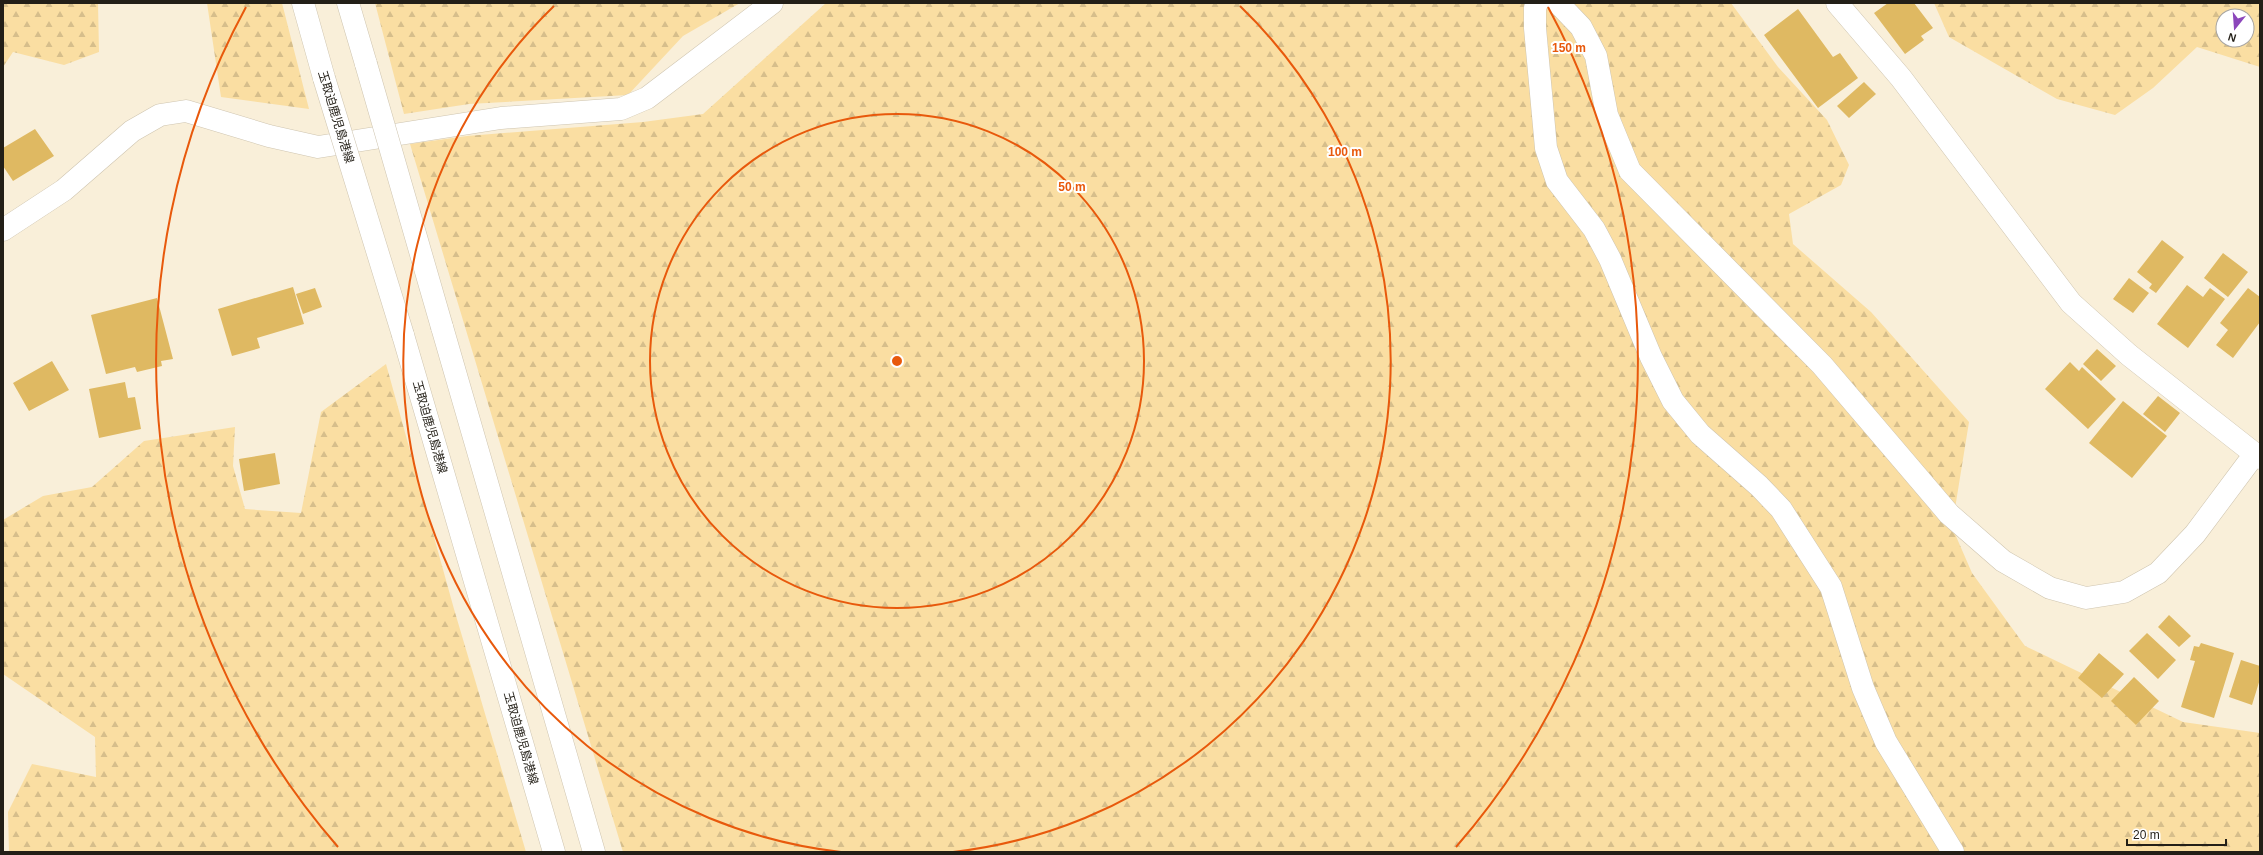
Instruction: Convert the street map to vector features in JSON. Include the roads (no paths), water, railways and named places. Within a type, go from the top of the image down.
[{"type":"street","name":"玉取迫鹿児島港線","points":[[303,3],[324,78],[403,335],[554,852]]},
{"type":"street","points":[[348,3],[594,852]]},
{"type":"street","points":[[3,230],[64,190],[132,131],[160,115],[186,111],[269,136],[318,146],[501,118],[621,109],[647,98],[772,3]]},
{"type":"street","points":[[1537,3],[1535,8],[1535,28],[1546,148],[1557,181],[1594,229],[1610,259],[1651,356],[1673,401],[1700,434],[1759,486],[1781,509],[1831,587],[1863,688],[1886,742],[1953,852]]},
{"type":"street","points":[[1558,3],[1581,27],[1596,56],[1607,115],[1630,171],[1822,365],[1949,514],[2002,561],[2050,588],[2086,598],[2124,592],[2158,573],[2195,534],[2257,456],[2129,355],[2071,302],[1901,78],[1836,3]]}]
